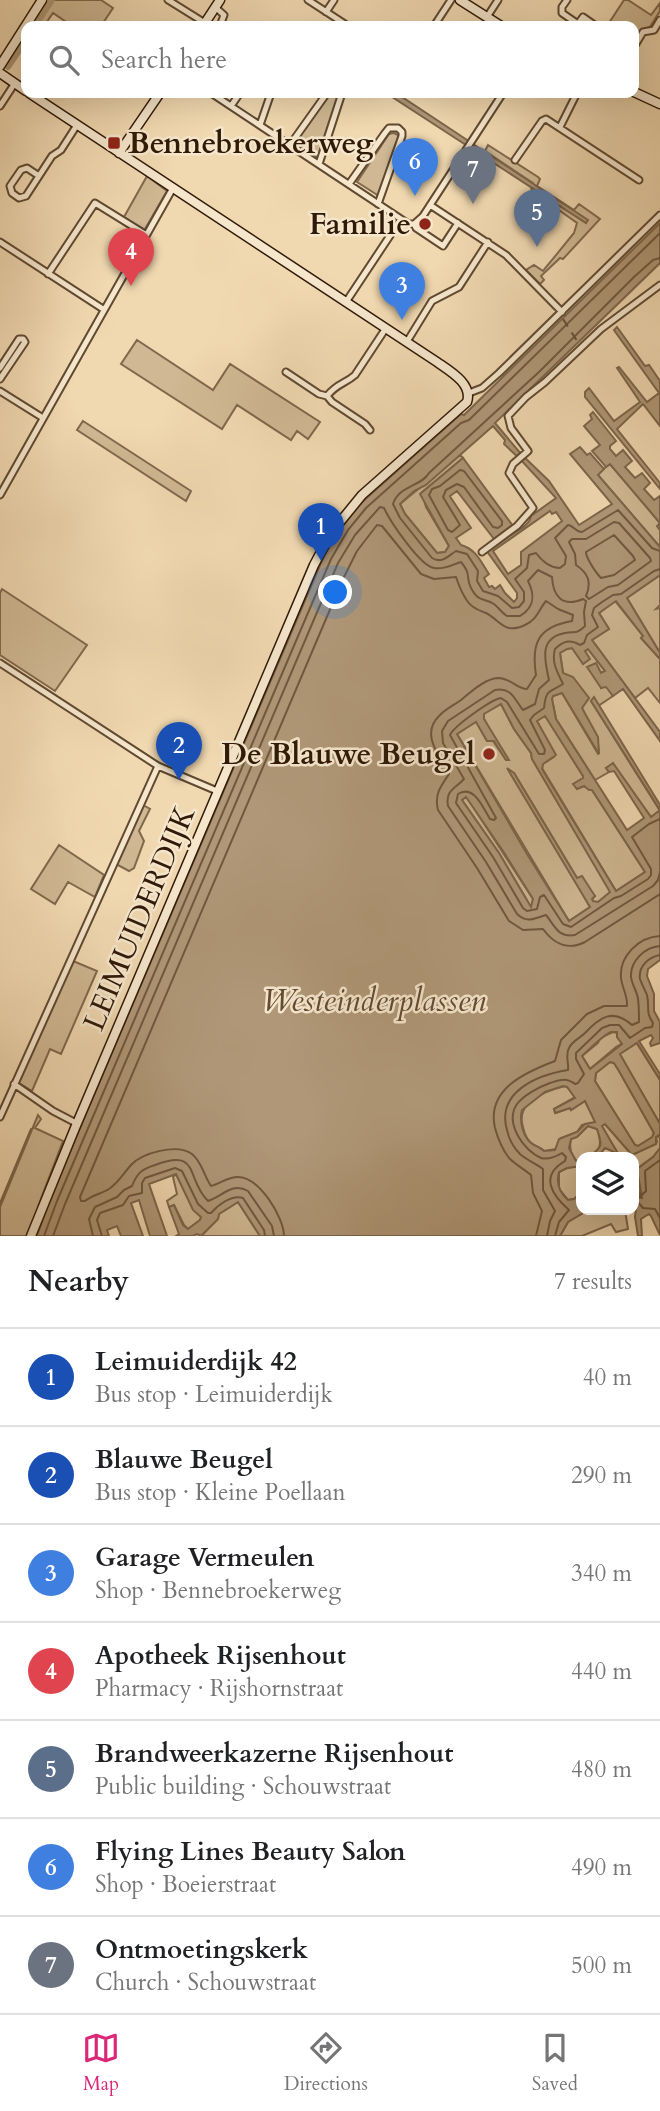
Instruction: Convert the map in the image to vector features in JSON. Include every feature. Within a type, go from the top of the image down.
[{"type":"street","points":[[29,21],[42,0]]},
{"type":"street","points":[[168,0],[198,21]]},
{"type":"street","points":[[308,0],[340,21]]},
{"type":"street","points":[[326,12],[334,0]]},
{"type":"street","points":[[437,21],[451,0]]},
{"type":"street","points":[[460,0],[493,21]]},
{"type":"street","points":[[487,17],[499,0]]},
{"type":"street","points":[[566,0],[562,13],[574,21]]},
{"type":"street","points":[[206,21],[217,4],[224,15],[222,21]]},
{"type":"street","points":[[654,30],[660,20]]},
{"type":"street","points":[[639,39],[643,32],[654,30],[660,34]]},
{"type":"street","points":[[0,66],[21,33]]},
{"type":"street","points":[[0,73],[21,87]]},
{"type":"street","points":[[0,106],[15,83]]},
{"type":"street","points":[[639,94],[660,104]]},
{"type":"street","points":[[43,98],[77,125],[452,373],[469,393],[488,384],[660,215]]},
{"type":"street","points":[[119,153],[157,98]]},
{"type":"street","points":[[219,98],[401,219],[414,224]]},
{"type":"street","points":[[231,106],[237,98]]},
{"type":"street","points":[[260,125],[269,98]]},
{"type":"street","points":[[290,145],[323,98]]},
{"type":"street","points":[[319,164],[340,98]]},
{"type":"street","points":[[414,224],[430,205],[500,98]]},
{"type":"street","points":[[560,127],[574,98]]},
{"type":"street","points":[[515,160],[544,120],[548,119],[639,180]]},
{"type":"street","points":[[39,176],[27,168],[21,170],[10,186],[12,193],[19,198],[26,196],[39,176],[52,156],[61,150],[77,125]]},
{"type":"street","points":[[349,184],[389,128],[398,128],[402,136],[379,204]]},
{"type":"street","points":[[0,495],[173,188]]},
{"type":"street","points":[[48,274],[94,203],[145,234]]},
{"type":"street","points":[[430,205],[506,255],[562,312]]},
{"type":"street","points":[[346,302],[401,219]]},
{"type":"street","points":[[414,224],[443,246],[458,223]]},
{"type":"street","points":[[0,243],[103,310]]},
{"type":"street","points":[[405,341],[432,301],[459,288],[488,243]]},
{"type":"street","points":[[482,552],[517,526],[533,508],[509,473],[517,460],[528,451],[510,428],[508,416],[601,329],[660,285]]},
{"type":"street","points":[[327,396],[338,384],[355,375],[386,328]]},
{"type":"street","points":[[0,368],[19,340],[23,339],[24,342],[0,379]]},
{"type":"street","points":[[286,372],[319,394],[327,396],[370,430]]},
{"type":"street","points":[[0,391],[43,418]]},
{"type":"street","name":"LEIMUIDERDIJK","points":[[31,1236],[314,565],[331,533],[362,495],[467,402],[469,393]]},
{"type":"street","points":[[0,663],[158,766],[217,791]]},
{"type":"street","points":[[0,1116],[158,766]]},
{"type":"street","points":[[14,1084],[76,1124]]},
{"type":"shaded area","points":[[52,0],[101,0],[113,8],[104,21],[65,21],[53,13],[47,21],[38,21]]},
{"type":"shaded area","points":[[624,0],[651,15],[660,3],[660,11],[650,27],[639,31],[639,21],[610,21]]},
{"type":"shaded area","points":[[324,98],[338,98],[318,158],[295,141]]},
{"type":"shaded area","points":[[394,133],[398,138],[379,196],[357,182],[389,134]]},
{"type":"shaded area","points":[[488,145],[538,177],[540,179],[537,186],[574,210],[579,204],[600,219],[563,259],[560,258],[541,276],[544,280],[540,284],[526,270],[534,265],[543,271],[574,233],[577,223],[532,191],[533,183],[485,151]]},
{"type":"shaded area","points":[[147,176],[167,191],[143,229],[124,217]]},
{"type":"shaded area","points":[[137,340],[213,390],[230,364],[320,422],[308,439],[297,431],[291,440],[237,405],[222,429],[121,364]]},
{"type":"shaded area","points":[[83,421],[191,491],[186,501],[77,430]]},
{"type":"shaded area","points":[[460,455],[463,458],[422,492],[426,507],[449,546],[445,552],[437,553],[400,504]]},
{"type":"shaded area","points":[[610,464],[660,523],[660,547],[597,474]]},
{"type":"shaded area","points":[[660,575],[660,605],[656,609],[660,608],[660,653],[627,598]]},
{"type":"shaded area","points":[[2,589],[87,645],[55,691],[0,655]]},
{"type":"shaded area","points":[[615,601],[643,636],[641,638],[660,659],[660,703],[648,688],[635,698],[592,640],[609,629],[599,613]]},
{"type":"shaded area","points":[[572,648],[583,663],[585,651],[588,649],[605,671],[601,673],[601,688],[606,686],[613,696],[598,706],[594,698],[591,701],[660,811],[651,817],[613,764],[606,768],[609,772],[595,780],[556,719],[552,699],[562,693],[599,753],[582,708],[589,698],[563,673],[560,653]]},
{"type":"shaded area","points":[[501,704],[611,892],[594,902],[592,899],[595,896],[577,878],[514,773],[590,907],[569,921],[457,734],[476,721],[487,741],[493,741],[506,760],[483,714]]},
{"type":"shaded area","points":[[545,715],[583,776],[574,784],[577,789],[584,786],[592,790],[645,872],[616,891],[542,768],[543,764],[554,757],[537,721]]},
{"type":"shaded area","points":[[466,796],[533,899],[531,907],[499,853],[462,800]]},
{"type":"shaded area","points":[[143,805],[150,809],[139,831],[144,841],[134,868],[129,871],[116,864]]},
{"type":"shaded area","points":[[59,845],[104,875],[95,897],[68,882],[55,904],[31,889]]},
{"type":"shaded area","points":[[73,961],[97,971],[61,1054],[50,1049],[32,1091],[19,1083],[19,1080]]},
{"type":"shaded area","points":[[617,1033],[621,1044],[590,1069],[582,1056],[598,1043],[600,1038]]},
{"type":"shaded area","points":[[636,1042],[660,1080],[660,1124],[619,1054]]},
{"type":"shaded area","points":[[610,1062],[614,1063],[619,1071],[654,1133],[653,1137],[638,1146],[595,1081],[596,1073]]},
{"type":"shaded area","points":[[565,1086],[575,1097],[554,1109],[556,1113],[570,1108],[571,1110],[585,1101],[595,1121],[582,1125],[577,1132],[561,1138],[556,1149],[544,1151],[532,1144],[527,1137],[523,1129],[523,1111],[534,1099]]},
{"type":"shaded area","points":[[38,1115],[41,1119],[35,1128],[63,1141],[29,1236],[0,1236],[0,1207]]},
{"type":"shaded area","points":[[605,1124],[629,1152],[617,1152],[601,1126]]},
{"type":"shaded area","points":[[588,1126],[597,1129],[599,1149],[597,1152],[576,1152],[576,1160],[570,1146],[571,1139]]},
{"type":"shaded area","points":[[660,1136],[660,1150],[639,1168],[638,1152],[657,1142],[656,1137]]},
{"type":"shaded area","points":[[576,1167],[576,1197],[568,1200],[559,1189],[559,1172]]},
{"type":"shaded area","points":[[176,1174],[193,1209],[201,1217],[188,1229],[174,1205],[169,1207],[167,1201],[177,1194],[173,1177]]},
{"type":"shaded area","points":[[238,1202],[260,1236],[201,1236],[218,1219],[219,1214]]},
{"type":"shaded area","points":[[580,1215],[626,1215],[628,1229],[616,1232],[611,1224],[582,1236],[560,1236],[568,1222]]},
{"type":"water","points":[[394,98],[404,98],[588,220],[586,223]]},
{"type":"water","name":"Westeinderplassen","points":[[660,223],[660,263],[495,423],[549,481],[579,525],[612,504],[570,454],[580,447],[587,455],[590,453],[604,469],[598,475],[660,547],[660,575],[627,598],[660,653],[660,659],[641,638],[643,636],[616,601],[599,613],[609,629],[592,640],[660,732],[660,741],[623,689],[613,696],[606,687],[601,688],[587,667],[596,663],[601,673],[605,671],[588,649],[585,651],[590,659],[583,664],[572,648],[560,653],[563,673],[573,677],[589,698],[582,708],[598,737],[599,754],[562,693],[552,699],[556,719],[627,830],[644,818],[614,771],[609,772],[606,768],[613,763],[651,817],[660,810],[660,960],[648,969],[647,976],[654,994],[654,1011],[660,1022],[660,1043],[651,1046],[651,1035],[639,1041],[660,1074],[660,1080],[637,1043],[620,1054],[660,1124],[660,1137],[656,1137],[656,1144],[639,1152],[629,1152],[605,1124],[602,1126],[617,1152],[605,1148],[602,1152],[596,1152],[600,1146],[600,1139],[597,1129],[588,1126],[571,1139],[569,1148],[576,1167],[559,1172],[558,1184],[568,1200],[576,1197],[576,1215],[580,1215],[568,1222],[560,1236],[260,1236],[238,1202],[219,1214],[218,1219],[201,1236],[176,1236],[179,1234],[169,1207],[174,1205],[183,1225],[188,1229],[201,1217],[193,1210],[176,1174],[149,1184],[167,1236],[150,1236],[139,1200],[131,1203],[143,1236],[121,1236],[117,1226],[107,1230],[109,1236],[37,1236],[50,1198],[324,556],[342,526],[361,503],[461,414],[464,415]],"holes":[[[493,426],[505,440],[504,444],[556,498],[531,516],[523,527],[486,550],[517,593],[514,602],[500,585],[495,589],[489,587],[484,578],[489,574],[481,561],[456,538],[471,528],[450,496],[457,491],[494,539],[513,526],[463,458],[420,494],[449,546],[445,552],[437,553],[400,504],[414,491],[426,485]],[[550,511],[552,514],[556,512],[562,521],[521,552],[521,565],[508,574],[493,551]],[[501,704],[610,892],[598,902],[593,901],[595,896],[582,876],[577,878],[514,773],[507,768],[590,907],[569,921],[457,734],[476,722],[487,741],[494,741],[506,760],[509,760],[484,719],[484,714]],[[545,716],[583,776],[573,784],[577,789],[584,786],[592,790],[645,872],[616,891],[542,769],[543,764],[556,755],[537,721]],[[466,797],[503,851],[533,899],[531,907],[499,853],[462,800]],[[611,1032],[617,1032],[622,1044],[590,1069],[582,1056]],[[610,1062],[614,1063],[654,1133],[652,1137],[638,1146],[635,1145],[595,1081],[596,1073]],[[567,1087],[575,1098],[554,1109],[555,1113],[570,1108],[571,1110],[585,1101],[595,1122],[585,1124],[577,1132],[559,1139],[555,1150],[544,1151],[530,1142],[525,1134],[521,1114],[522,1110],[545,1092]]]},
{"type":"water","points":[[617,327],[645,366],[649,365],[660,381],[660,426],[643,404],[617,429],[660,483],[660,489],[585,397],[589,388],[614,421],[640,402],[617,368],[619,367],[647,402],[659,393],[614,330]]},
{"type":"water","points":[[593,412],[616,441],[610,449],[616,456],[623,450],[632,461],[625,467],[635,478],[642,473],[650,483],[644,489],[654,500],[660,496],[660,523],[610,464],[606,467],[592,451],[600,445],[584,426],[592,419],[590,415]]},
{"type":"water","points":[[594,697],[660,805],[660,810],[591,701]]},
{"type":"water","points":[[660,1148],[660,1235],[649,1214],[641,1219],[642,1236],[638,1236],[635,1217],[639,1215],[639,1194],[642,1198],[639,1168]]},
{"type":"waterway","points":[[38,21],[52,0]]},
{"type":"waterway","points":[[8,67],[21,48]]},
{"type":"waterway","points":[[0,1203],[31,1129]]},
{"type":"ferry route","points":[[563,319],[579,344]]},
{"type":"place","name":"Bennebroekerweg","points":[[114,143]]},
{"type":"place","name":"Flying Lines Beauty Salon","points":[[415,196]]},
{"type":"place","name":"Ontmoetingskerk","points":[[473,204]]},
{"type":"place","name":"Familie","points":[[425,224]]},
{"type":"place","name":"Brandweerkazerne Rijsenhout","points":[[537,247]]},
{"type":"place","name":"Apotheek Rijsenhout","points":[[131,286]]},
{"type":"place","name":"Garage Vermeulen","points":[[402,320]]},
{"type":"place","name":"Leimuiderdijk 42","points":[[321,561]]},
{"type":"place","name":"De Blauwe Beugel","points":[[489,754]]},
{"type":"place","name":"Blauwe Beugel","points":[[179,780]]}]
